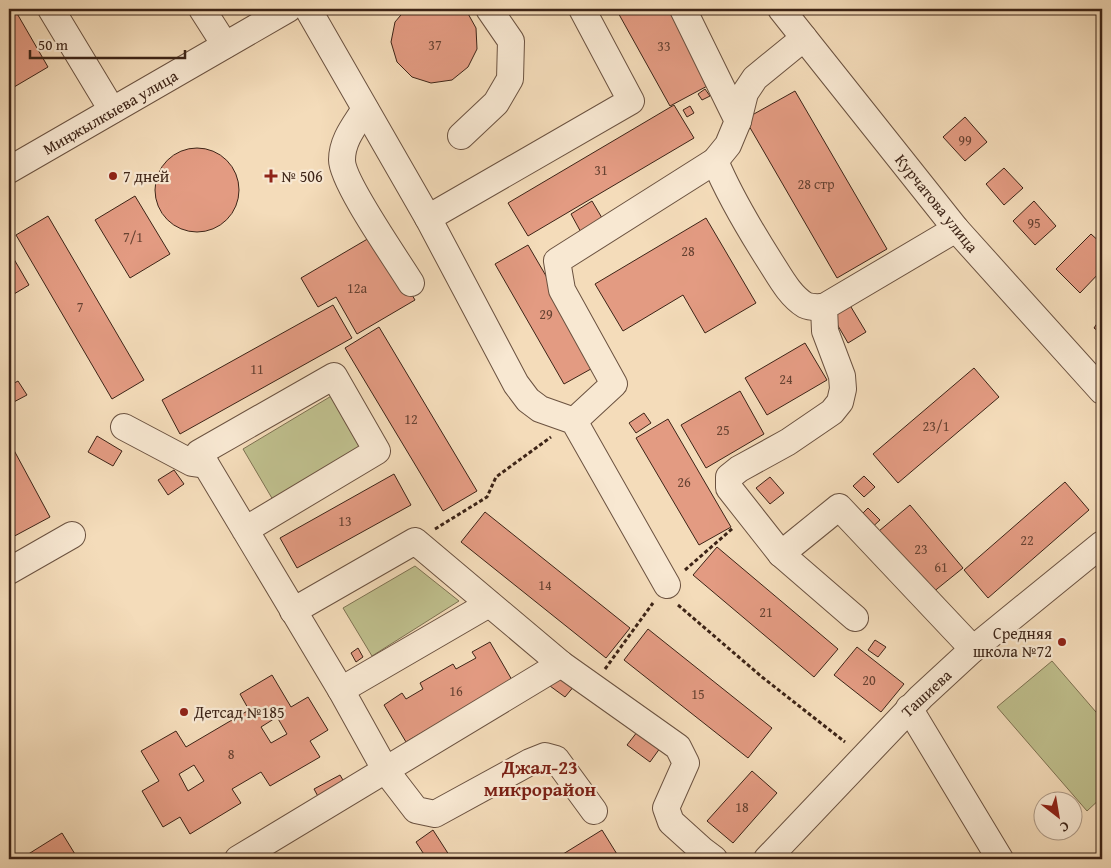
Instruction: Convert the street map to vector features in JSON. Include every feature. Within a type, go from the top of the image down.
[{"type":"street","points":[[51,9],[112,110]]},
{"type":"street","points":[[202,9],[225,45]]},
{"type":"street","name":"Миңжылкыева улица","points":[[9,170],[288,9]]},
{"type":"street","points":[[308,9],[428,218],[516,384],[528,400],[540,409],[574,421],[667,585]]},
{"type":"street","points":[[461,136],[496,103],[510,79],[511,41],[490,9]]},
{"type":"street","points":[[428,218],[631,101],[582,9]]},
{"type":"street","points":[[683,9],[738,121]]},
{"type":"street","name":"Курчатова улица","points":[[781,9],[956,229],[1102,391]]},
{"type":"street","points":[[574,421],[614,384],[562,290],[557,261],[715,161],[728,145],[738,121],[745,93],[755,78],[804,38]]},
{"type":"street","points":[[365,109],[346,138],[342,161],[348,181],[412,282]]},
{"type":"street","points":[[715,161],[726,188],[739,212],[788,288],[804,304],[810,307],[824,306],[956,229]]},
{"type":"street","points":[[824,306],[825,331],[842,376],[843,389],[840,402],[832,412],[788,442],[739,469],[729,477],[729,488],[781,554],[854,618]]},
{"type":"street","points":[[245,530],[377,452],[334,376],[199,453],[245,530],[342,690],[386,771],[416,810],[436,814],[544,756],[556,759],[594,811]]},
{"type":"street","points":[[124,427],[192,463],[206,465]]},
{"type":"street","points":[[781,554],[839,507],[974,649]]},
{"type":"street","points":[[9,571],[72,535]]},
{"type":"street","points":[[294,611],[415,541],[561,664],[678,747],[686,763],[666,808],[671,822],[714,859]]},
{"type":"street","name":"Ташиева","points":[[768,859],[909,708],[974,649],[1102,544]]},
{"type":"street","points":[[342,690],[489,604]]},
{"type":"street","points":[[238,859],[561,664]]},
{"type":"street","points":[[909,708],[1000,859]]},
{"type":"path","points":[[415,541],[487,497],[496,477],[574,421]]},
{"type":"path","points":[[667,585],[668,593],[672,600],[762,677],[864,757]]},
{"type":"green space","points":[[338,392],[371,448],[276,505],[243,449]]},
{"type":"green space","points":[[415,566],[459,601],[372,656],[343,608]]},
{"type":"green space","points":[[1052,661],[1102,719],[1102,797],[1087,811],[1084,808],[1084,790],[1069,790],[997,707]]},
{"type":"building","points":[[406,9],[466,10],[476,28],[477,49],[468,67],[452,80],[431,83],[412,77],[397,62],[391,42],[395,22]]},
{"type":"building","points":[[616,9],[670,9],[711,84],[670,106]]},
{"type":"building","points":[[15,10],[48,67],[9,90],[9,13]]},
{"type":"building","points":[[705,89],[710,96],[702,100],[698,94]]},
{"type":"building","points":[[795,91],[887,249],[837,278],[745,119]]},
{"type":"building","points":[[674,105],[694,138],[528,236],[508,203]]},
{"type":"building","points":[[690,106],[694,113],[687,117],[683,110]]},
{"type":"building","points":[[965,117],[987,142],[965,161],[943,137]]},
{"type":"building","points":[[189,148],[205,148],[221,155],[232,166],[239,182],[236,206],[227,220],[221,225],[205,232],[189,232],[173,225],[162,214],[155,198],[155,182],[162,166],[173,155]]},
{"type":"building","points":[[1004,168],[1023,188],[1004,205],[986,184]]},
{"type":"building","points":[[135,196],[170,254],[130,278],[95,220]]},
{"type":"building","points":[[592,201],[605,223],[583,236],[571,214]]},
{"type":"building","points":[[1034,201],[1056,226],[1035,245],[1013,221]]},
{"type":"building","points":[[48,216],[144,380],[112,399],[16,235]]},
{"type":"building","points":[[706,218],[756,303],[705,333],[683,295],[623,331],[595,284]]},
{"type":"building","points":[[376,234],[415,300],[357,334],[336,297],[318,307],[301,278]]},
{"type":"building","points":[[1091,234],[1102,244],[1102,270],[1080,293],[1056,269]]},
{"type":"building","points":[[528,245],[598,365],[564,384],[495,264]]},
{"type":"building","points":[[11,254],[29,285],[9,297],[9,255]]},
{"type":"building","points":[[848,302],[866,332],[848,343],[830,312]]},
{"type":"building","points":[[333,305],[352,338],[180,434],[162,400]]},
{"type":"building","points":[[1102,316],[1102,334],[1094,328]]},
{"type":"building","points":[[379,327],[477,491],[443,511],[345,348]]},
{"type":"building","points":[[805,343],[827,380],[767,415],[745,378]]},
{"type":"building","points":[[974,368],[999,397],[898,483],[873,454]]},
{"type":"building","points":[[18,381],[27,395],[10,404],[9,386]]},
{"type":"building","points":[[740,391],[764,434],[706,468],[681,425]]},
{"type":"building","points":[[644,413],[651,423],[636,433],[629,423]]},
{"type":"building","points":[[668,419],[731,527],[699,545],[636,438]]},
{"type":"building","points":[[97,436],[122,451],[113,466],[88,452]]},
{"type":"building","points":[[9,441],[50,517],[9,539]]},
{"type":"building","points":[[174,470],[184,484],[168,495],[158,480]]},
{"type":"building","points":[[394,474],[411,505],[297,568],[280,538]]},
{"type":"building","points":[[864,476],[875,487],[864,497],[853,486]]},
{"type":"building","points":[[770,477],[784,493],[770,504],[756,488]]},
{"type":"building","points":[[1065,482],[1089,510],[988,598],[964,570]]},
{"type":"building","points":[[910,505],[963,568],[932,593],[879,531]]},
{"type":"building","points":[[868,508],[880,520],[867,532],[856,520]]},
{"type":"building","points":[[485,512],[630,628],[606,658],[461,542]]},
{"type":"building","points":[[717,547],[838,649],[814,677],[693,575]]},
{"type":"building","points":[[648,629],[772,728],[748,758],[624,660]]},
{"type":"building","points":[[875,640],[886,647],[878,657],[868,650]]},
{"type":"building","points":[[490,642],[512,680],[406,742],[384,705],[402,693],[406,699],[423,689],[420,683],[453,664],[456,669],[476,658],[472,652]]},
{"type":"building","points":[[857,647],[904,684],[881,712],[834,675]]},
{"type":"building","points":[[358,648],[363,657],[356,662],[351,653]]},
{"type":"building","points":[[272,675],[291,707],[308,697],[328,730],[310,741],[320,757],[270,786],[261,772],[232,789],[241,803],[190,834],[180,817],[163,827],[142,791],[159,781],[141,751],[176,731],[186,747],[249,710],[240,694]],"holes":[[[277,717],[287,734],[271,743],[261,727]],[[194,765],[204,781],[188,791],[179,774]]]},
{"type":"building","points":[[559,675],[575,685],[565,697],[550,686]]},
{"type":"building","points":[[641,727],[663,744],[650,762],[627,745]]},
{"type":"building","points":[[752,771],[777,793],[733,843],[707,821]]},
{"type":"building","points":[[340,775],[347,787],[321,802],[314,789]]},
{"type":"building","points":[[433,830],[451,858],[427,859],[416,842]]},
{"type":"building","points":[[602,830],[620,859],[555,859]]},
{"type":"building","points":[[62,833],[78,859],[22,859],[22,858]]},
{"type":"place","name":"7 дней","points":[[113,176]]},
{"type":"place","name":"№ 506","points":[[271,176]]},
{"type":"place","name":"Средняя школа №72","points":[[1062,642]]},
{"type":"place","name":"Детсад №185","points":[[184,712]]},
{"type":"district","name":"Джал-23 микрорайон","points":[[540,778]]}]
